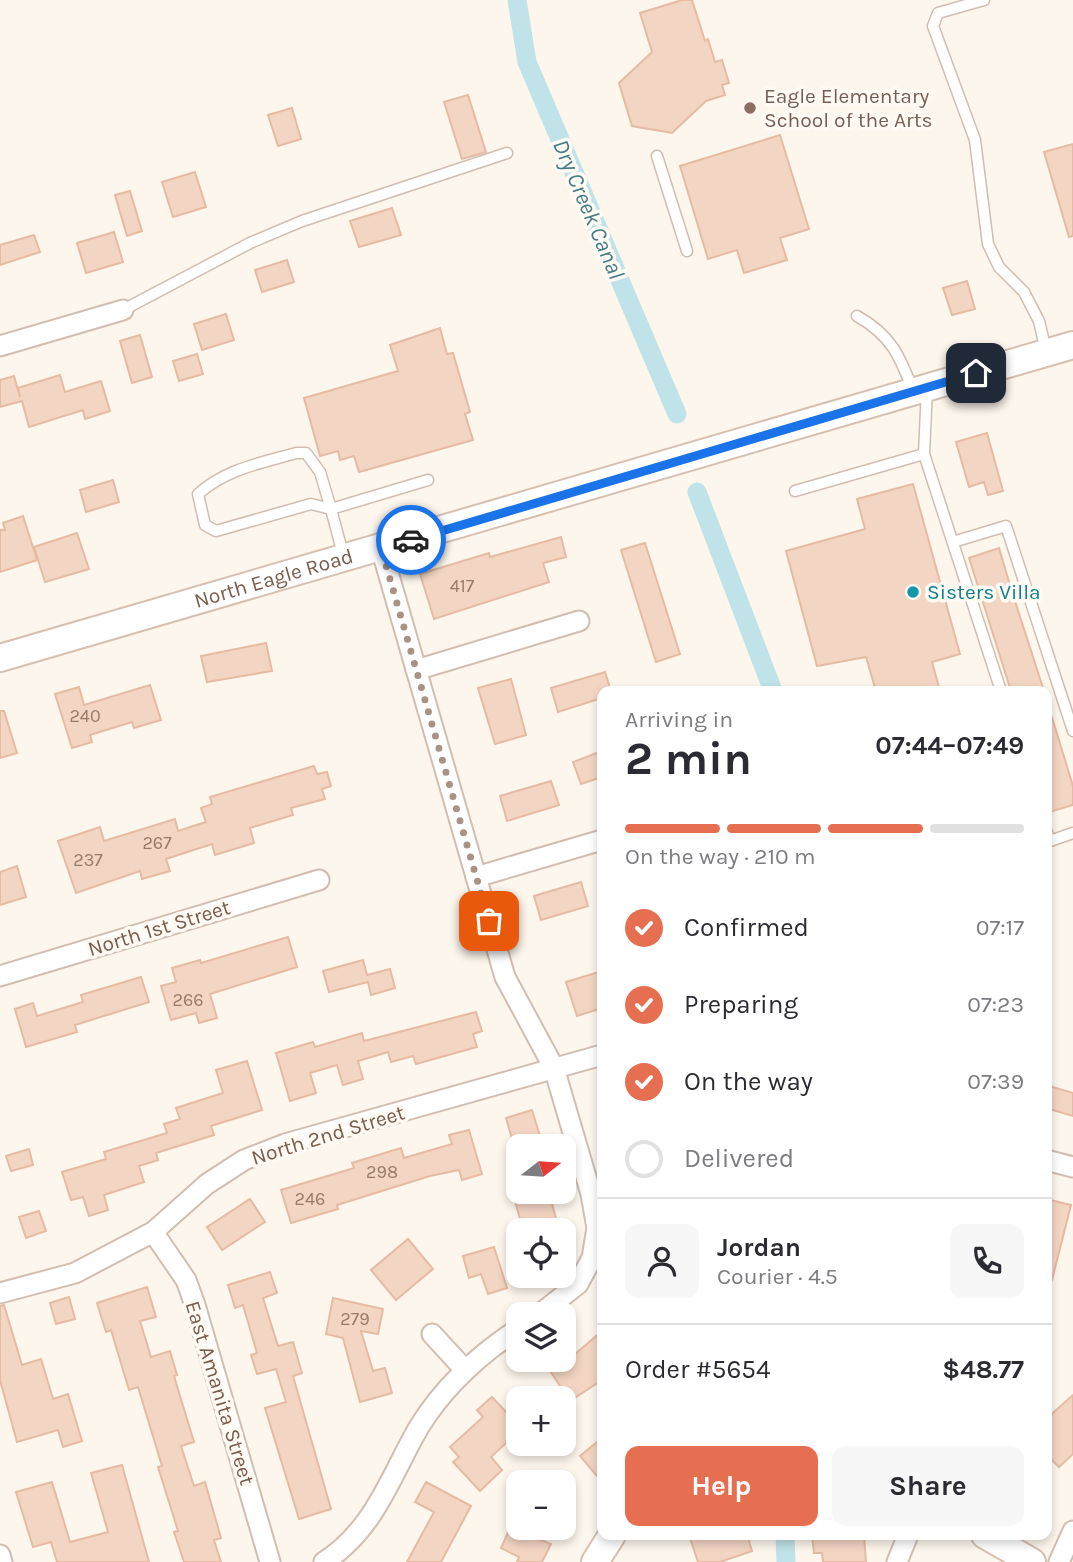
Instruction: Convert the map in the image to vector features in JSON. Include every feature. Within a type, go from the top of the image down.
[{"type":"main road","name":"North Eagle Road","points":[[0,658],[1073,345]]},
{"type":"main road","points":[[595,1562],[609,1540]]},
{"type":"main road","points":[[994,1540],[1032,1562]]},
{"type":"street","points":[[0,346],[123,310]]},
{"type":"street","points":[[381,548],[505,977],[554,1068],[591,1194],[597,1228],[592,1258],[578,1284],[555,1302]]},
{"type":"street","points":[[416,670],[579,621]]},
{"type":"street","points":[[476,877],[597,841]]},
{"type":"street","name":"North 1st Street","points":[[0,976],[319,880]]},
{"type":"street","name":"North 2nd Street","points":[[0,1293],[75,1273],[153,1233],[206,1184],[244,1160],[285,1144],[597,1056]]},
{"type":"street","points":[[1052,1162],[1073,1167]]},
{"type":"street","name":"East Amanita Street","points":[[153,1233],[186,1280],[195,1305],[270,1562]]},
{"type":"street","points":[[432,1334],[465,1370]]},
{"type":"street","points":[[324,1562],[348,1546],[379,1506],[421,1424],[465,1370],[506,1338]]},
{"type":"street","points":[[1059,1562],[1073,1531]]},
{"type":"street","points":[[897,1562],[906,1540]]},
{"type":"street","points":[[0,1555],[2,1562]]},
{"type":"lane","points":[[984,0],[938,13],[933,26],[975,140],[979,192],[988,244],[999,267],[1024,292],[1039,321],[1047,352]]},
{"type":"lane","points":[[123,310],[250,243],[302,221],[507,153]]},
{"type":"lane","points":[[657,156],[687,251]]},
{"type":"lane","points":[[857,316],[879,328],[920,390],[924,454],[999,686]]},
{"type":"lane","points":[[344,558],[331,509],[320,472],[306,453],[296,453],[229,472],[198,494],[205,524],[216,531],[312,504],[331,509],[428,480]]},
{"type":"lane","points":[[796,491],[924,454]]},
{"type":"lane","points":[[953,542],[1006,526],[1073,731]]},
{"type":"lane","points":[[1052,840],[1073,833]]},
{"type":"building","points":[[682,0],[692,0],[715,62],[722,60],[729,83],[722,85],[725,95],[706,101],[672,133],[632,126],[619,83],[652,52],[640,13]]},
{"type":"building","points":[[468,95],[486,152],[462,159],[444,102]]},
{"type":"building","points":[[292,108],[301,139],[278,146],[268,115]]},
{"type":"building","points":[[780,135],[809,229],[780,238],[787,260],[744,273],[737,250],[708,259],[680,166]]},
{"type":"building","points":[[1073,144],[1073,236],[1069,237],[1044,152]]},
{"type":"building","points":[[195,172],[206,207],[173,217],[162,182]]},
{"type":"building","points":[[130,191],[142,231],[127,236],[115,195]]},
{"type":"building","points":[[392,208],[401,235],[359,247],[350,221]]},
{"type":"building","points":[[114,232],[123,262],[86,273],[77,243]]},
{"type":"building","points":[[34,235],[40,252],[0,265],[0,245]]},
{"type":"building","points":[[287,260],[294,282],[262,292],[255,270]]},
{"type":"building","points":[[967,281],[975,309],[952,315],[943,288]]},
{"type":"building","points":[[226,314],[234,340],[202,350],[194,324]]},
{"type":"building","points":[[440,328],[447,354],[453,353],[470,412],[465,414],[473,440],[359,472],[354,456],[340,460],[338,451],[320,456],[304,398],[398,371],[390,345]]},
{"type":"building","points":[[140,335],[152,377],[132,383],[120,341]]},
{"type":"building","points":[[197,354],[203,374],[179,381],[173,361]]},
{"type":"building","points":[[60,375],[65,392],[101,381],[110,411],[85,419],[83,410],[29,427],[22,401],[0,407],[0,380],[14,376],[20,397],[18,388]]},
{"type":"building","points":[[987,433],[1003,491],[988,495],[984,482],[969,487],[956,442]]},
{"type":"building","points":[[113,480],[119,502],[86,512],[80,490]]},
{"type":"building","name":"Sisters Villa","points":[[913,484],[960,654],[932,662],[939,686],[875,686],[866,657],[817,666],[786,551],[865,529],[857,499]]},
{"type":"building","points":[[23,516],[37,560],[0,572],[0,530],[5,530],[3,523]]},
{"type":"building","points":[[77,533],[89,569],[45,582],[34,547]]},
{"type":"building","points":[[561,537],[566,557],[543,563],[549,582],[434,619],[420,574],[489,553],[490,557]]},
{"type":"building","points":[[645,543],[680,654],[656,662],[621,550]]},
{"type":"building","points":[[999,548],[1042,686],[1009,686],[969,558]]},
{"type":"building","points":[[266,643],[272,671],[207,682],[201,656]]},
{"type":"building","points":[[605,672],[609,686],[597,686],[597,700],[558,712],[551,688]]},
{"type":"building","points":[[511,679],[526,735],[495,744],[478,688]]},
{"type":"building","points":[[150,685],[161,720],[134,728],[132,722],[90,735],[92,742],[72,748],[55,694],[79,687],[84,705]]},
{"type":"building","points":[[0,711],[4,711],[17,753],[0,758]]},
{"type":"building","points":[[1052,718],[1073,786],[1073,805],[1052,811]]},
{"type":"building","points":[[597,753],[597,779],[581,784],[573,762]]},
{"type":"building","points":[[314,766],[317,774],[327,772],[331,786],[322,789],[325,799],[291,808],[293,815],[250,828],[254,843],[215,855],[212,844],[166,859],[170,871],[142,879],[140,871],[76,893],[58,841],[100,827],[104,841],[175,819],[178,831],[206,822],[201,808],[212,804],[210,797]]},
{"type":"building","points":[[551,781],[559,805],[507,821],[500,796]]},
{"type":"building","points":[[17,866],[26,897],[0,905],[0,872]]},
{"type":"building","points":[[581,882],[588,906],[541,920],[534,896]]},
{"type":"building","points":[[288,937],[297,967],[210,994],[217,1018],[199,1023],[196,1013],[171,1020],[161,986],[176,982],[172,968],[200,960],[201,963]]},
{"type":"building","points":[[363,960],[367,975],[390,969],[395,988],[371,995],[368,982],[329,992],[323,971]]},
{"type":"building","points":[[597,973],[597,1010],[577,1016],[566,982]]},
{"type":"building","points":[[141,977],[149,1002],[75,1025],[77,1032],[26,1047],[15,1009],[33,1003],[37,1016],[83,1002],[81,995]]},
{"type":"building","points":[[476,1012],[482,1031],[473,1034],[477,1047],[416,1064],[413,1056],[391,1062],[388,1052],[358,1061],[363,1079],[343,1085],[337,1065],[310,1073],[316,1093],[290,1101],[276,1053],[313,1042],[315,1047],[362,1033],[364,1041]]},
{"type":"building","points":[[247,1061],[262,1110],[211,1126],[214,1135],[156,1153],[158,1160],[139,1166],[144,1182],[104,1195],[108,1210],[89,1216],[83,1197],[71,1200],[62,1172],[106,1159],[104,1152],[167,1133],[164,1124],[180,1119],[176,1108],[223,1093],[216,1070]]},
{"type":"building","points":[[1052,1087],[1073,1093],[1073,1116],[1052,1110]]},
{"type":"building","points":[[532,1110],[539,1134],[511,1134],[506,1118]]},
{"type":"building","points":[[469,1130],[482,1174],[462,1180],[459,1170],[430,1176],[337,1205],[338,1209],[291,1223],[281,1190],[354,1168],[352,1163],[401,1148],[404,1158],[452,1144],[449,1135]]},
{"type":"building","points":[[29,1149],[33,1165],[11,1171],[6,1156]]},
{"type":"building","points":[[250,1199],[265,1222],[222,1250],[207,1227]]},
{"type":"building","points":[[1052,1200],[1071,1205],[1052,1280]]},
{"type":"building","points":[[516,1204],[552,1204],[556,1218],[520,1218]]},
{"type":"building","points":[[39,1211],[46,1231],[26,1238],[19,1217]]},
{"type":"building","points":[[408,1239],[433,1269],[396,1300],[371,1270]]},
{"type":"building","points":[[494,1247],[507,1288],[488,1294],[481,1274],[469,1278],[463,1256]]},
{"type":"building","points":[[270,1272],[277,1293],[263,1298],[278,1346],[293,1342],[302,1373],[293,1376],[331,1509],[299,1519],[265,1408],[286,1402],[276,1369],[257,1374],[251,1355],[257,1353],[243,1305],[235,1308],[228,1285]]},
{"type":"building","points":[[147,1287],[156,1317],[140,1321],[151,1357],[170,1351],[177,1375],[174,1376],[194,1442],[181,1446],[194,1486],[205,1482],[221,1538],[214,1540],[221,1562],[184,1562],[174,1532],[178,1531],[158,1467],[162,1466],[138,1387],[129,1390],[111,1330],[106,1332],[97,1303]]},
{"type":"building","points":[[69,1297],[75,1319],[56,1324],[50,1303]]},
{"type":"building","points":[[333,1298],[383,1309],[378,1334],[361,1331],[373,1371],[385,1368],[392,1393],[360,1402],[343,1338],[326,1334]]},
{"type":"building","points":[[4,1305],[22,1365],[41,1359],[53,1399],[68,1394],[82,1441],[63,1447],[58,1430],[17,1442],[0,1380],[0,1306]]},
{"type":"building","points":[[597,1335],[597,1383],[576,1397],[576,1386],[560,1386],[551,1372],[576,1372],[576,1353]]},
{"type":"building","points":[[1073,1395],[1073,1454],[1059,1467],[1052,1460],[1052,1414]]},
{"type":"building","points":[[492,1397],[506,1412],[506,1443],[491,1457],[502,1470],[480,1491],[453,1462],[459,1457],[450,1447],[483,1417],[477,1410]]},
{"type":"building","points":[[597,1442],[597,1476],[580,1456]]},
{"type":"building","points":[[122,1465],[149,1562],[57,1562],[51,1542],[33,1547],[16,1492],[52,1482],[70,1542],[108,1532],[91,1473]]},
{"type":"building","points":[[426,1482],[471,1506],[441,1562],[407,1562],[434,1512],[415,1502]]},
{"type":"building","points":[[506,1537],[506,1540],[541,1540],[551,1544],[542,1562],[517,1562],[519,1557],[501,1548]]},
{"type":"building","points":[[691,1540],[749,1540],[752,1551],[720,1562],[698,1562]]},
{"type":"building","points":[[813,1540],[864,1540],[866,1562],[823,1562],[822,1553],[814,1553]]},
{"type":"waterway","name":"Dry Creek Canal","points":[[517,0],[527,62],[677,414]]},
{"type":"waterway","name":"Dry Creek Canal","points":[[697,492],[771,686]]},
{"type":"waterway","name":"Dry Creek Canal","points":[[785,1540],[786,1562]]},
{"type":"way so far","points":[[411,540],[381,548],[489,921]]},
{"type":"place","name":"Eagle Elementary School of the Arts","points":[[750,108]]},
{"type":"place","name":"Sisters Villa","points":[[913,592]]},
{"type":"route","points":[[411,540],[976,373]]}]
